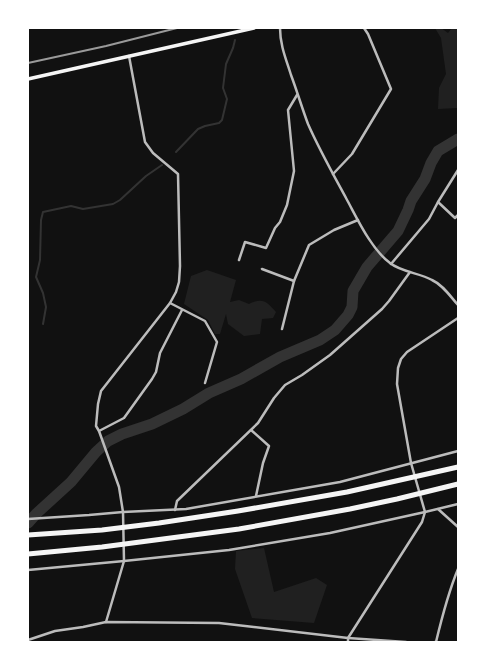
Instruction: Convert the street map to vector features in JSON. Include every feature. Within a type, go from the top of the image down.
[{"type":"highway","points":[[29,535],[102,530],[159,523],[294,502],[441,472],[458,467]]},
{"type":"highway","points":[[28,554],[102,547],[240,529],[289,521],[397,499],[458,484]]},
{"type":"main road","points":[[28,79],[254,28]]},
{"type":"street","points":[[280,28],[280,39],[308,124],[333,174],[374,246],[390,264],[432,279],[445,289],[458,305]]},
{"type":"street","points":[[333,174],[352,154],[391,89],[368,34],[364,28]]},
{"type":"street","points":[[106,622],[124,561],[123,512],[119,487],[96,426],[98,404],[101,391],[170,303],[179,282],[180,266],[178,174],[153,153],[145,142],[129,56]]},
{"type":"street","points":[[239,260],[245,242],[266,248],[288,205],[294,171],[288,110],[298,94]]},
{"type":"street","points":[[390,264],[429,219],[458,170]]},
{"type":"street","points":[[438,202],[455,218],[458,215]]},
{"type":"street","points":[[282,329],[294,282],[309,245],[334,230],[358,220]]},
{"type":"street","points":[[262,269],[294,282]]},
{"type":"street","points":[[175,510],[177,501],[258,423],[274,398],[285,385],[330,355],[382,309],[410,272]]},
{"type":"street","points":[[170,303],[205,322],[217,342],[205,383]]},
{"type":"street","points":[[99,431],[124,418],[152,379],[156,372],[160,353],[182,310]]},
{"type":"street","points":[[348,640],[422,522],[425,512],[411,463],[397,384],[398,368],[401,359],[407,352],[458,318]]},
{"type":"street","points":[[251,430],[269,446],[263,463],[256,496]]},
{"type":"street","points":[[28,519],[175,510],[340,482],[458,451]]},
{"type":"street","points":[[28,570],[229,550],[330,533],[458,504]]},
{"type":"street","points":[[438,509],[458,527]]},
{"type":"street","points":[[435,642],[444,608],[458,569]]},
{"type":"street","points":[[28,640],[55,631],[106,622],[219,623],[348,640],[406,642]]},
{"type":"shaded area","points":[[435,28],[441,28],[448,33],[452,28],[458,28],[457,108],[438,109],[439,88],[446,74],[441,38]]},
{"type":"shaded area","points":[[207,270],[236,280],[230,302],[239,300],[249,304],[261,301],[267,303],[276,312],[273,318],[262,319],[260,334],[244,336],[228,324],[226,314],[220,334],[215,334],[208,320],[184,304],[191,276]]},
{"type":"shaded area","points":[[264,548],[274,592],[316,578],[327,585],[314,623],[252,618],[235,569],[236,551]]},
{"type":"waterway","points":[[176,152],[198,129],[219,123],[222,120],[227,99],[223,88],[226,64],[235,40]]},
{"type":"waterway","points":[[28,523],[71,482],[96,452],[108,441],[122,434],[152,424],[183,409],[209,393],[241,379],[280,357],[320,340],[335,330],[348,315],[352,307],[353,291],[367,267],[398,231],[411,201],[425,179],[431,163],[438,151],[458,139]]},
{"type":"waterway","points":[[43,324],[46,307],[43,293],[36,277],[40,260],[41,220],[43,212],[71,206],[83,209],[113,204],[120,200],[146,176],[162,165]]},
{"type":"railway","points":[[28,63],[106,46],[177,28]]}]
